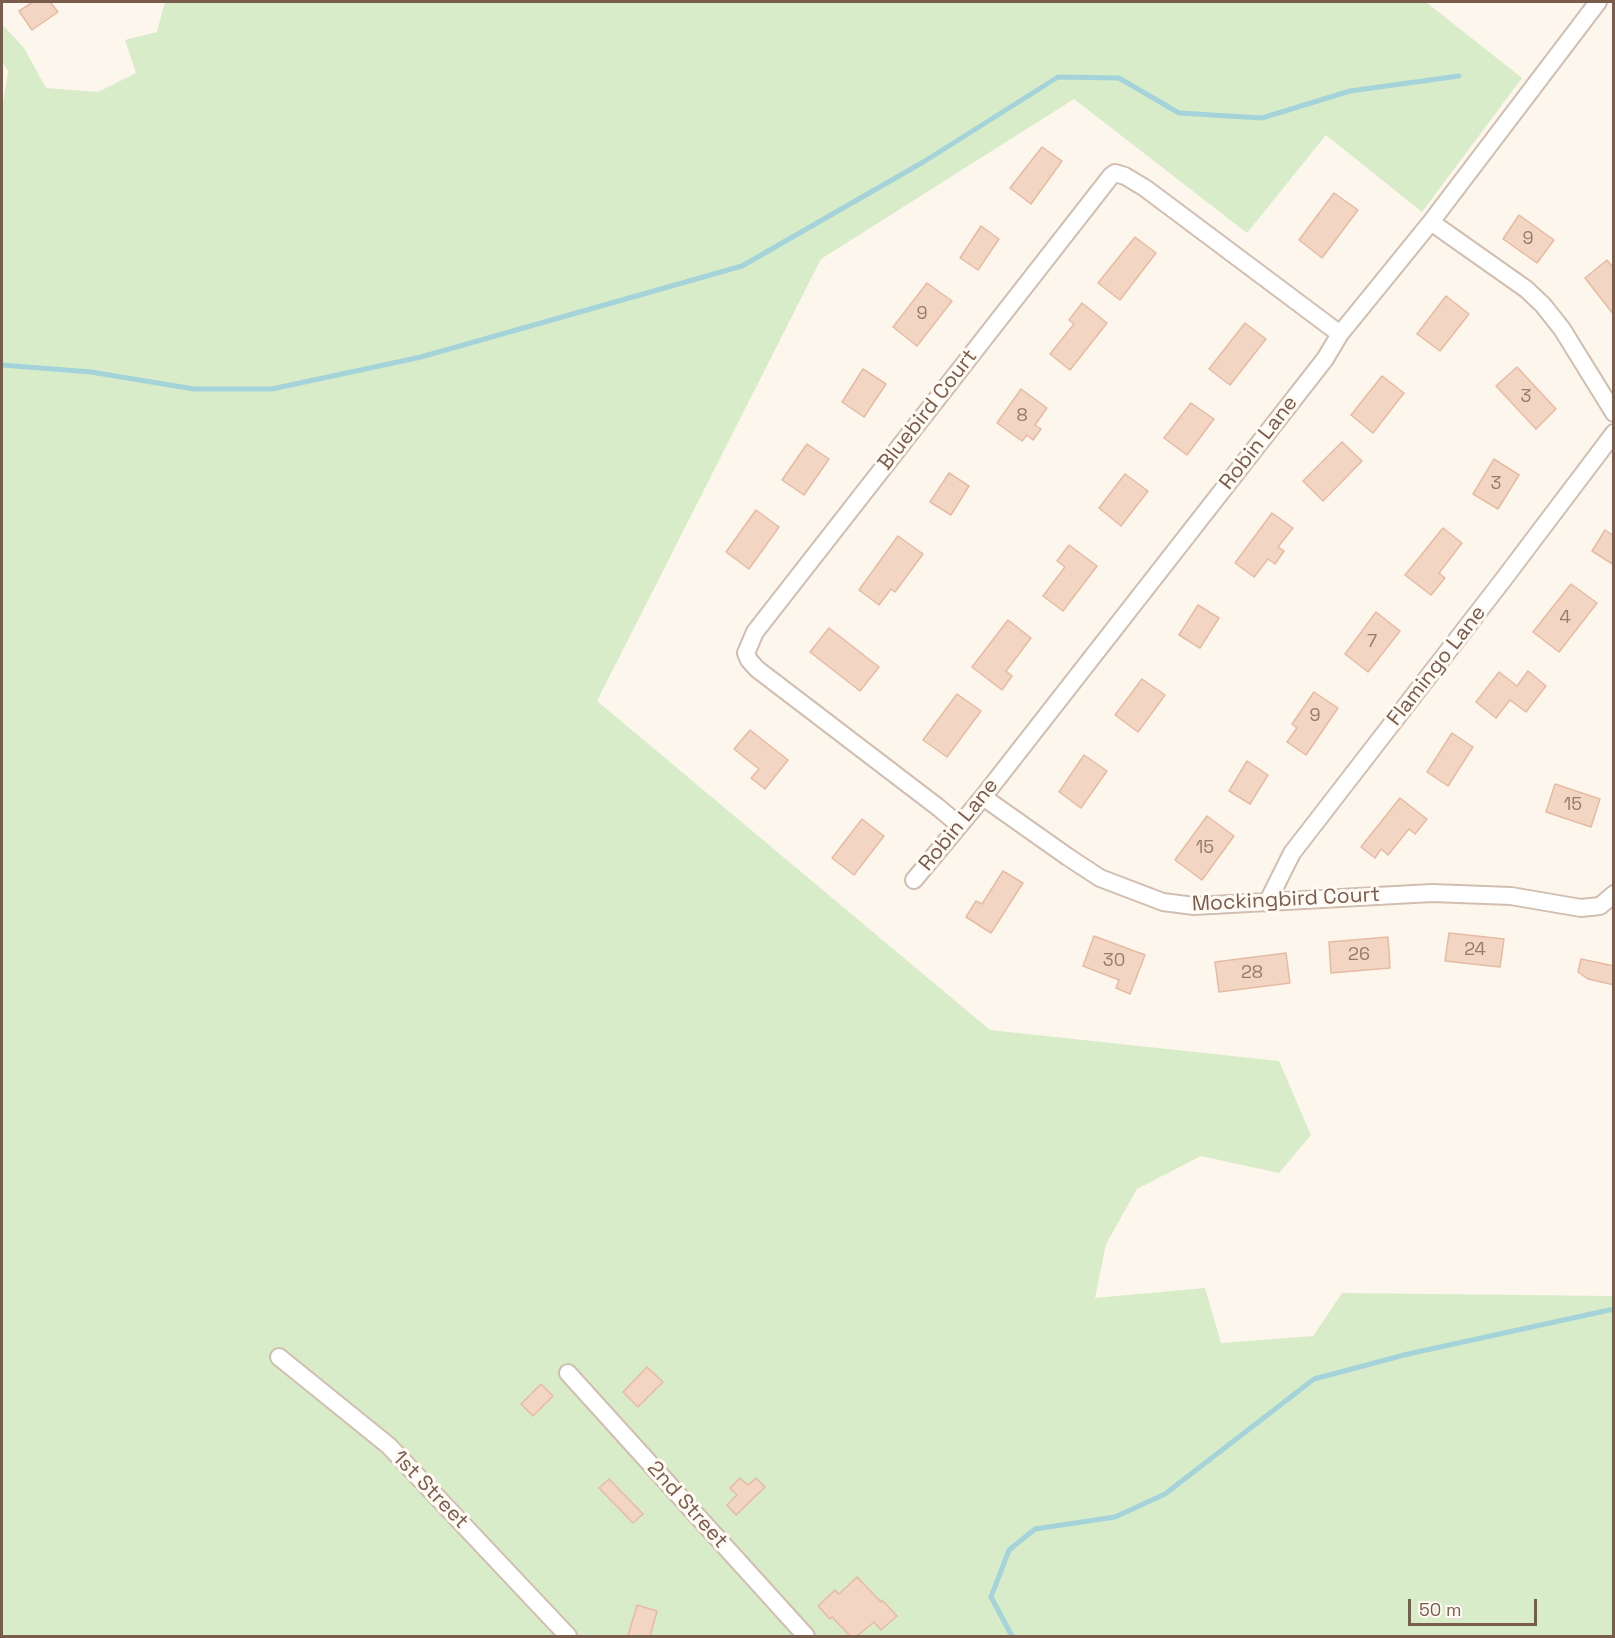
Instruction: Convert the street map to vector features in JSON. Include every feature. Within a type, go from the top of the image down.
[{"type":"street","name":"Robin Lane","points":[[914,880],[983,797],[1324,359],[1340,334],[1431,222],[1598,2]]},
{"type":"street","name":"Bluebird Court","points":[[959,825],[757,669],[748,660],[746,653],[755,632],[1115,173],[1145,188],[1340,334]]},
{"type":"street","points":[[1431,222],[1526,289],[1543,305],[1562,329],[1614,413]]},
{"type":"street","name":"Flamingo Lane","points":[[1267,903],[1292,853],[1614,433]]},
{"type":"street","name":"Mockingbird Court","points":[[983,797],[1100,878],[1163,903],[1194,906],[1432,893],[1511,896],[1581,908],[1600,906],[1614,894]]},
{"type":"street","name":"1st Street","points":[[279,1357],[388,1446],[568,1636]]},
{"type":"street","name":"2nd Street","points":[[568,1374],[806,1636]]},
{"type":"green space","points":[[165,2],[1426,2],[1522,78],[1422,212],[1326,135],[1247,233],[1074,99],[821,259],[597,701],[990,1030],[1279,1061],[1311,1135],[1279,1173],[1201,1156],[1137,1189],[1106,1244],[1095,1298],[1205,1288],[1221,1343],[1313,1336],[1342,1293],[1613,1296],[1613,1636],[2,1636],[2,104],[8,71],[2,62],[2,24],[24,48],[46,88],[98,92],[136,73],[125,40],[157,32]]},
{"type":"building","points":[[33,2],[50,2],[58,12],[32,30],[19,11]]},
{"type":"building","points":[[1042,147],[1062,161],[1031,204],[1010,188]]},
{"type":"building","points":[[1334,193],[1358,210],[1322,258],[1299,240]]},
{"type":"building","points":[[1519,215],[1554,240],[1537,263],[1503,239]]},
{"type":"building","points":[[981,226],[999,239],[978,270],[960,258]]},
{"type":"building","points":[[1135,237],[1156,253],[1120,300],[1098,283]]},
{"type":"building","points":[[1607,260],[1614,269],[1614,315],[1585,278]]},
{"type":"building","points":[[927,283],[952,301],[917,346],[893,327]]},
{"type":"building","points":[[1446,296],[1469,314],[1440,351],[1417,334]]},
{"type":"building","points":[[1082,303],[1107,323],[1070,370],[1050,354],[1074,324],[1069,320]]},
{"type":"building","points":[[1245,323],[1266,339],[1230,385],[1209,369]]},
{"type":"building","points":[[1517,367],[1556,409],[1536,429],[1496,386]]},
{"type":"building","points":[[863,369],[886,384],[864,417],[842,402]]},
{"type":"building","points":[[1382,376],[1404,393],[1373,433],[1351,415]]},
{"type":"building","points":[[1021,389],[1047,408],[1035,425],[1041,429],[1033,440],[1027,435],[1022,441],[997,423]]},
{"type":"building","points":[[1191,403],[1214,419],[1187,455],[1164,438]]},
{"type":"building","points":[[1342,442],[1362,461],[1323,501],[1303,481]]},
{"type":"building","points":[[807,444],[829,459],[804,495],[782,480]]},
{"type":"building","points":[[1494,459],[1519,475],[1498,509],[1473,494]]},
{"type":"building","points":[[949,473],[969,486],[951,515],[930,502]]},
{"type":"building","points":[[1125,474],[1148,491],[1121,526],[1099,508]]},
{"type":"building","points":[[756,510],[779,527],[749,569],[726,552]]},
{"type":"building","points":[[1272,513],[1293,528],[1278,547],[1284,551],[1275,564],[1268,559],[1254,577],[1235,563]]},
{"type":"building","points":[[1443,528],[1462,543],[1439,573],[1445,578],[1431,595],[1405,575]]},
{"type":"building","points":[[1605,530],[1614,536],[1614,565],[1592,551]]},
{"type":"building","points":[[898,536],[923,554],[895,592],[891,589],[879,605],[859,590]]},
{"type":"building","points":[[1069,545],[1097,566],[1063,611],[1043,596],[1065,567],[1057,561]]},
{"type":"building","points":[[1571,584],[1597,603],[1559,652],[1533,632]]},
{"type":"building","points":[[1198,605],[1219,618],[1200,648],[1179,635]]},
{"type":"building","points":[[1376,612],[1400,631],[1368,672],[1345,654]]},
{"type":"building","points":[[1008,620],[1031,638],[1006,671],[1012,676],[1002,690],[972,667]]},
{"type":"building","points":[[829,628],[879,667],[860,691],[810,652]]},
{"type":"building","points":[[1528,671],[1546,686],[1526,712],[1510,700],[1496,718],[1476,702],[1499,672],[1517,686]]},
{"type":"building","points":[[1142,679],[1165,695],[1138,732],[1115,715]]},
{"type":"building","points":[[1314,692],[1338,708],[1306,755],[1287,742],[1297,728],[1292,724]]},
{"type":"building","points":[[957,694],[981,711],[947,757],[923,740]]},
{"type":"building","points":[[750,730],[788,760],[765,789],[751,778],[759,769],[734,749]]},
{"type":"building","points":[[1452,733],[1473,747],[1448,786],[1427,772]]},
{"type":"building","points":[[1084,755],[1107,771],[1081,808],[1059,792]]},
{"type":"building","points":[[1247,761],[1268,775],[1250,804],[1229,791]]},
{"type":"building","points":[[1555,784],[1600,799],[1591,827],[1546,812]]},
{"type":"building","points":[[1400,798],[1427,819],[1415,834],[1409,829],[1388,855],[1381,849],[1375,858],[1361,847]]},
{"type":"building","points":[[1207,816],[1234,836],[1202,880],[1175,860]]},
{"type":"building","points":[[862,819],[884,836],[854,875],[832,858]]},
{"type":"building","points":[[1003,871],[1023,883],[991,933],[966,917],[976,901],[982,904]]},
{"type":"building","points":[[1449,933],[1504,939],[1500,967],[1445,961]]},
{"type":"building","points":[[1094,936],[1145,955],[1130,994],[1116,988],[1119,980],[1083,966]]},
{"type":"building","points":[[1388,937],[1390,968],[1331,973],[1329,942]]},
{"type":"building","points":[[1286,953],[1290,983],[1219,992],[1215,962]]},
{"type":"building","points":[[1581,959],[1614,966],[1614,985],[1588,979],[1578,972]]},
{"type":"building","points":[[647,1367],[663,1382],[638,1407],[623,1392]]},
{"type":"building","points":[[541,1384],[553,1396],[533,1416],[521,1404]]},
{"type":"building","points":[[740,1478],[748,1485],[756,1478],[765,1487],[736,1515],[727,1505],[737,1495],[730,1488]]},
{"type":"building","points":[[609,1479],[643,1514],[633,1523],[599,1488]]},
{"type":"building","points":[[857,1577],[897,1616],[881,1630],[874,1622],[857,1636],[850,1636],[818,1606],[835,1590],[839,1594]]},
{"type":"building","points":[[637,1605],[657,1611],[650,1636],[628,1636]]},
{"type":"waterway","points":[[2,365],[91,372],[194,389],[272,389],[421,357],[742,266],[925,161],[1058,77],[1119,78],[1179,113],[1262,118],[1350,91],[1459,76]]},
{"type":"waterway","points":[[1012,1636],[991,1597],[1009,1550],[1035,1529],[1115,1517],[1165,1494],[1314,1379],[1408,1354],[1614,1309]]}]
